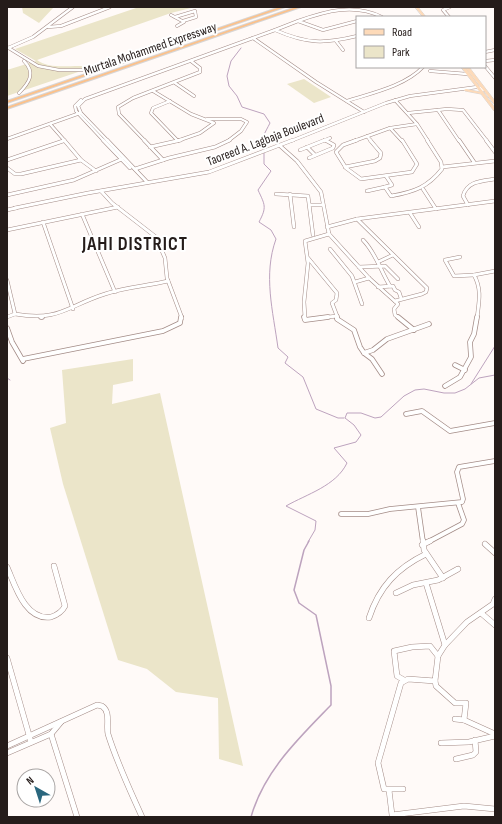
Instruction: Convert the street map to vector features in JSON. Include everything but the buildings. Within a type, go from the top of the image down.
[{"type":"highway","name":"Murtala Mohammed Expressway","points":[[7,98],[273,7]]},
{"type":"highway","name":"Murtala Mohammed Expressway","points":[[201,37],[283,7]]},
{"type":"highway","name":"Murtala Mohammed Expressway","points":[[7,107],[192,40],[293,7]]},
{"type":"highway","name":"Murtala Mohammed Expressway","points":[[7,107],[299,7]]},
{"type":"highway","name":"Murtala Mohammed Expressway","points":[[7,102],[161,49],[192,40]]},
{"type":"highway","points":[[134,55],[161,49]]},
{"type":"main road","points":[[416,7],[424,16]]},
{"type":"main road","points":[[421,7],[428,16]]},
{"type":"main road","points":[[463,68],[495,103]]},
{"type":"main road","points":[[469,68],[495,110]]},
{"type":"main road","points":[[470,88],[474,82]]},
{"type":"main road","points":[[466,90],[481,89]]},
{"type":"street","points":[[8,48],[29,39],[74,7]]},
{"type":"street","points":[[47,27],[61,26],[110,7]]},
{"type":"street","points":[[447,16],[443,10],[450,7]]},
{"type":"street","points":[[152,182],[142,178],[123,160],[75,106],[85,98],[191,61],[323,12],[338,9],[358,10],[378,15]]},
{"type":"street","points":[[175,17],[195,11],[196,13],[196,17],[183,21],[183,23],[177,26]]},
{"type":"street","points":[[171,15],[183,21]]},
{"type":"street","points":[[298,21],[323,30],[356,21]]},
{"type":"street","points":[[275,30],[307,43],[323,43],[356,36]]},
{"type":"street","points":[[253,38],[300,71],[364,112]]},
{"type":"street","points":[[336,41],[343,50]]},
{"type":"street","points":[[8,48],[27,63],[31,76],[29,83],[20,93]]},
{"type":"street","points":[[8,48],[31,63],[57,69],[88,70]]},
{"type":"street","points":[[495,60],[486,65],[495,76]]},
{"type":"street","points":[[164,160],[123,119],[117,110],[118,107],[124,102],[196,75],[200,72],[200,68],[191,61]]},
{"type":"street","points":[[347,101],[403,80],[420,71],[422,68]]},
{"type":"street","points":[[430,71],[467,74]]},
{"type":"street","points":[[175,83],[194,96]]},
{"type":"street","name":"Taoreed A. Lagbaja Boulevard","points":[[7,210],[101,191],[202,174],[225,167],[395,100],[445,90],[470,88],[481,89]]},
{"type":"street","name":"Taoreed A. Lagbaja Boulevard","points":[[445,90],[466,90]]},
{"type":"street","points":[[150,147],[177,140],[210,128],[214,123],[191,114],[154,91]]},
{"type":"street","points":[[385,187],[392,196],[411,193],[423,189],[437,175],[442,167],[441,162],[417,124],[395,100]]},
{"type":"street","points":[[170,101],[153,108],[151,113],[177,140]]},
{"type":"street","points":[[408,113],[455,109],[464,112],[495,152]]},
{"type":"street","points":[[438,110],[474,162]]},
{"type":"street","points":[[7,139],[80,113]]},
{"type":"street","points":[[135,169],[164,160],[202,152],[228,142],[242,131],[247,122],[240,119],[207,119]]},
{"type":"street","points":[[50,124],[63,141],[82,160],[96,171]]},
{"type":"street","points":[[390,128],[401,139],[417,164],[412,172],[360,179],[345,167],[337,157],[336,152],[343,145],[390,128],[417,124]]},
{"type":"street","points":[[345,167],[375,161],[380,158],[381,153],[367,136]]},
{"type":"street","points":[[300,150],[330,138]]},
{"type":"street","points":[[325,140],[334,145],[333,148]]},
{"type":"street","points":[[7,160],[63,141]]},
{"type":"street","points":[[279,145],[297,161],[317,185],[329,234],[369,278],[398,304],[394,308],[395,315],[414,330]]},
{"type":"street","points":[[307,147],[315,155]]},
{"type":"street","points":[[309,158],[333,148],[339,148]]},
{"type":"street","points":[[7,168],[15,174],[21,174],[82,160]]},
{"type":"street","points":[[7,195],[74,180],[113,162],[123,160],[135,169],[145,183]]},
{"type":"street","points":[[442,167],[474,162],[495,161]]},
{"type":"street","points":[[441,162],[454,165]]},
{"type":"street","points":[[367,191],[392,185],[386,176]]},
{"type":"street","points":[[137,185],[142,178]]},
{"type":"street","points":[[468,205],[463,196],[468,187],[476,182],[495,179]]},
{"type":"street","points":[[423,189],[436,209]]},
{"type":"street","points":[[7,328],[12,342],[23,360],[144,335],[175,326],[182,319],[168,281],[165,258],[161,245],[156,237],[118,207],[101,191]]},
{"type":"street","points":[[276,194],[306,194],[309,197],[314,236]]},
{"type":"street","points":[[290,194],[294,227]]},
{"type":"street","points":[[327,227],[383,214],[410,213],[493,201],[495,206]]},
{"type":"street","name":"Taoreed A. Lagbaja Boulevard","points":[[15,208],[42,203]]},
{"type":"street","points":[[310,205],[323,205]]},
{"type":"street","points":[[7,230],[118,207]]},
{"type":"street","points":[[410,213],[419,227]]},
{"type":"street","points":[[82,214],[115,292]]},
{"type":"street","points":[[357,219],[428,290],[419,295],[401,298],[395,301]]},
{"type":"street","points":[[43,222],[73,309]]},
{"type":"street","points":[[329,234],[305,241],[308,258],[307,289],[302,313],[305,320],[337,316]]},
{"type":"street","points":[[363,240],[372,250],[390,286]]},
{"type":"street","points":[[330,249],[352,276],[362,304]]},
{"type":"street","points":[[359,267],[378,264],[393,255]]},
{"type":"street","points":[[460,257],[445,260],[454,276],[474,275],[495,271]]},
{"type":"street","points":[[308,258],[337,293],[336,300],[332,303],[337,319],[354,330],[357,341],[364,353],[372,359],[382,374]]},
{"type":"street","points":[[378,264],[388,268],[398,279]]},
{"type":"street","points":[[384,275],[392,273]]},
{"type":"street","points":[[445,386],[460,377],[471,357],[470,342],[474,334],[480,298],[479,284],[474,275]]},
{"type":"street","points":[[355,282],[369,278]]},
{"type":"street","points":[[7,280],[16,314]]},
{"type":"street","points":[[7,317],[16,314],[28,317],[44,318],[73,309],[105,294],[168,281]]},
{"type":"street","points":[[378,286],[395,287],[395,290],[399,292],[401,298]]},
{"type":"street","points":[[364,353],[373,350],[388,339],[429,324]]},
{"type":"street","points":[[455,365],[465,370]]},
{"type":"street","points":[[406,414],[422,411],[450,431],[495,423]]},
{"type":"street","points":[[342,514],[368,514],[390,509],[462,502],[463,499],[457,472],[459,467],[495,461]]},
{"type":"street","points":[[422,545],[462,524],[464,520],[458,503]]},
{"type":"street","points":[[418,507],[422,545],[426,554],[442,578]]},
{"type":"street","points":[[485,544],[495,553]]},
{"type":"street","points":[[369,618],[374,601],[383,585],[408,563],[426,554]]},
{"type":"street","points":[[7,567],[27,609],[42,618],[50,617],[61,612],[66,606],[54,566]]},
{"type":"street","points":[[396,593],[413,585],[442,578],[458,569]]},
{"type":"street","points":[[426,583],[446,645]]},
{"type":"street","points":[[464,720],[466,703],[455,703],[436,686],[438,656],[467,622],[493,604],[495,598]]},
{"type":"street","points":[[481,613],[495,625]]},
{"type":"street","points":[[436,681],[404,680],[397,676],[394,651],[412,647],[430,646],[438,656]]},
{"type":"street","points":[[7,658],[31,742]]},
{"type":"street","points":[[403,789],[384,789],[378,763],[388,722],[404,680]]},
{"type":"street","points":[[7,746],[97,705],[104,706],[107,714],[106,729],[120,768],[142,817]]},
{"type":"street","points":[[455,719],[464,720],[495,735]]},
{"type":"street","points":[[7,753],[51,734],[62,720]]},
{"type":"street","points":[[51,734],[72,806],[77,817]]},
{"type":"street","points":[[441,743],[475,740],[495,735]]},
{"type":"street","points":[[456,759],[473,755],[476,752],[475,740]]},
{"type":"street","points":[[389,790],[392,815],[407,816],[430,811],[438,807],[449,806],[452,808],[471,804],[480,808],[495,810]]},
{"type":"green space","points":[[22,7],[54,7],[39,23],[23,13]]},
{"type":"green space","points":[[139,7],[195,7],[171,13],[37,60],[44,64],[58,66],[86,66],[90,68],[7,96],[7,70],[36,61],[15,49]]},
{"type":"green space","points":[[304,79],[331,97],[314,103],[287,84]]},
{"type":"green space","points":[[133,359],[133,381],[113,385],[112,404],[160,393],[243,766],[219,759],[218,698],[176,692],[147,669],[118,660],[63,484],[50,428],[66,423],[62,370]]},
{"type":"waterway","points":[[241,48],[231,61],[227,76],[229,86],[237,96],[242,107],[264,114],[270,123],[263,139],[263,150]]},
{"type":"waterway","points":[[264,153],[264,164],[271,171],[258,190],[264,206],[259,222],[271,230],[276,239],[270,266],[270,293],[278,348],[288,357],[285,363],[303,377],[316,409],[338,418],[344,418]]},
{"type":"waterway","points":[[471,384],[495,346]]},
{"type":"waterway","points":[[308,542],[315,530],[316,521],[286,506],[320,489],[336,478],[342,471],[347,463],[334,448],[356,442],[361,435],[354,425],[345,418],[347,413],[361,413],[375,418],[381,417],[404,396],[415,390],[424,389],[444,393],[455,393],[465,389],[479,378],[495,375]]},
{"type":"waterway","points":[[251,817],[264,785],[274,770],[295,743],[331,705],[331,686],[316,615],[299,603],[294,590],[304,550],[309,541]]},
{"type":"district","name":"JAHI DISTRICT","points":[[135,243]]}]
